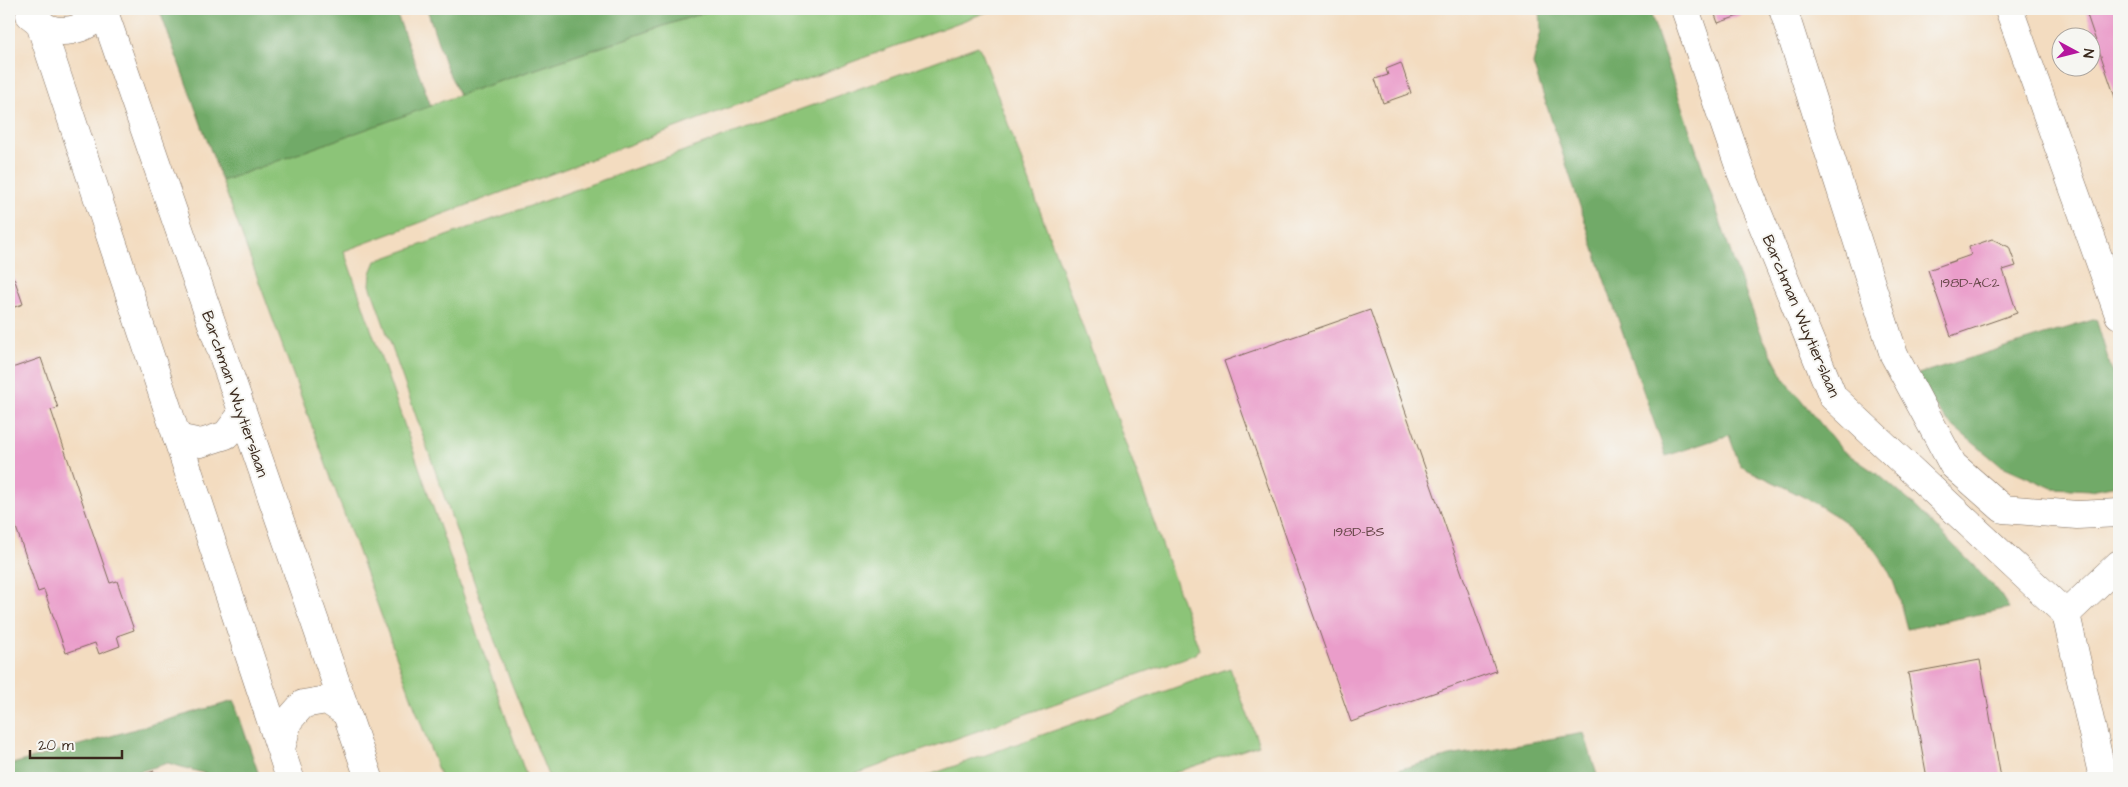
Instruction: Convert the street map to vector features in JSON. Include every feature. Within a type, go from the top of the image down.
[{"type":"street","name":"Barchman Wuytierslaan","points":[[33,15],[50,29],[76,30],[98,17],[103,9]]},
{"type":"street","name":"Barchman Wuytierslaan","points":[[103,9],[368,778]]},
{"type":"street","name":"Barchman Wuytierslaan","points":[[1685,9],[1741,172],[1833,397],[2066,614]]},
{"type":"street","points":[[1783,9],[1894,355],[1953,465],[2003,509],[2077,515],[2119,513]]},
{"type":"street","points":[[2009,9],[2119,315]]},
{"type":"street","name":"Barchman Wuytierslaan","points":[[33,15],[290,778]]},
{"type":"street","points":[[177,438],[202,443],[226,435],[242,414]]},
{"type":"street","points":[[2103,778],[2066,614],[2119,564]]},
{"type":"street","points":[[281,749],[288,721],[303,704],[327,700],[345,712]]},
{"type":"green space","points":[[159,9],[395,9],[431,106],[222,181]]},
{"type":"green space","points":[[427,9],[714,9],[459,95],[445,64]]},
{"type":"green space","points":[[714,9],[992,10],[344,251],[527,778],[441,778],[222,181],[459,95]]},
{"type":"green space","points":[[1540,9],[1649,9],[1735,265],[1762,336],[1785,380],[1842,450],[1880,476],[1913,504],[2000,594],[2009,608],[1907,629],[1898,594],[1890,574],[1878,554],[1844,522],[1824,509],[1740,466],[1729,435],[1666,456],[1603,276],[1533,64],[1541,31]]},
{"type":"green space","points":[[978,46],[1143,491],[1199,649],[1196,654],[844,778],[549,778],[497,647],[370,285],[371,273],[376,261]]},
{"type":"green space","points":[[2096,319],[2119,395],[2119,481],[2117,485],[2091,490],[2052,488],[2000,465],[1948,422],[1931,401],[1918,374]]},
{"type":"green space","points":[[1230,668],[1259,745],[1158,778],[921,778]]},
{"type":"green space","points":[[234,701],[260,778],[220,778],[168,763],[118,778],[9,778],[9,765]]},
{"type":"green space","points":[[1584,733],[1598,778],[1366,778],[1450,756]]},
{"type":"building","points":[[1713,9],[1743,9],[1744,14],[1718,23]]},
{"type":"building","points":[[2085,9],[2119,9],[2119,109],[2100,53],[2100,28],[2091,28]]},
{"type":"building","points":[[1401,63],[1411,93],[1383,103],[1375,79],[1388,75],[1386,69]]},
{"type":"building","points":[[1992,239],[2009,247],[2016,266],[2003,270],[2017,313],[1951,336],[1928,270],[1971,255],[1969,247]]},
{"type":"building","points":[[14,278],[23,304],[9,309],[9,279]]},
{"type":"building","points":[[1370,310],[1496,671],[1351,722],[1224,361]]},
{"type":"building","points":[[41,358],[58,408],[51,410],[110,583],[117,581],[134,630],[117,636],[120,646],[99,654],[95,643],[66,653],[44,590],[38,592],[9,507],[9,369]]},
{"type":"building","points":[[1980,660],[2001,778],[1927,778],[1908,673]]},
{"type":"building","points":[[154,771],[156,778],[133,778]]}]
